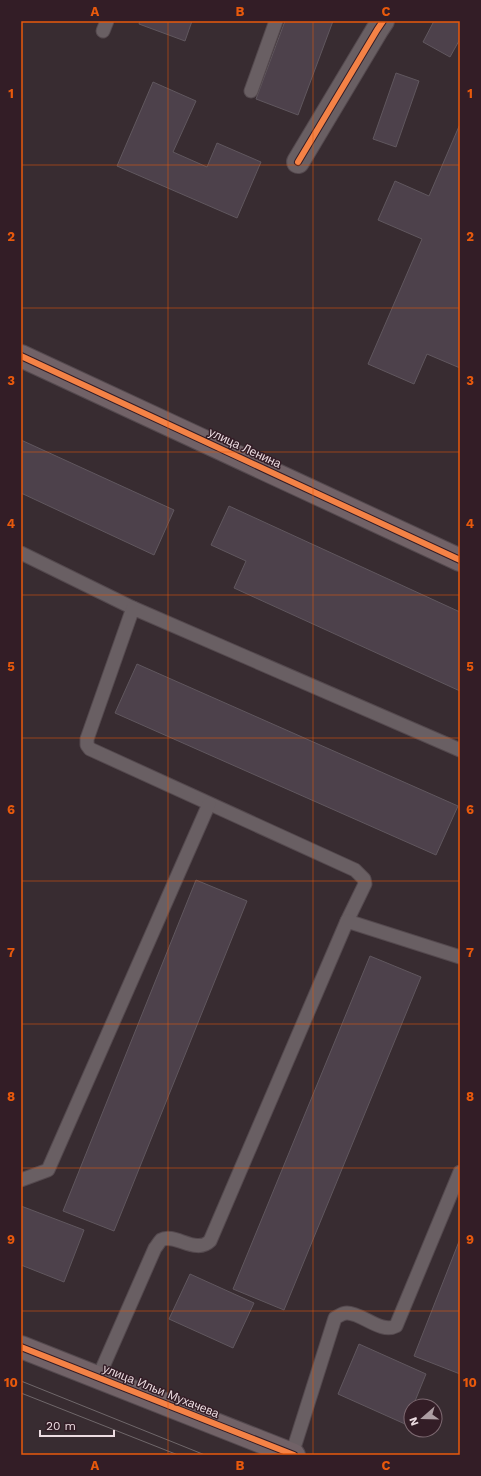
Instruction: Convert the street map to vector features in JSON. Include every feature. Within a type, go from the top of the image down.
[{"type":"street","points":[[298,162],[383,21]]},
{"type":"street","name":"улица Ленина","points":[[21,356],[460,560]]},
{"type":"street","name":"улица Ильи Мухачева","points":[[21,1347],[293,1455]]},
{"type":"lane","points":[[251,91],[276,21]]},
{"type":"lane","points":[[21,553],[134,608],[460,750]]},
{"type":"lane","points":[[98,1378],[156,1248],[161,1240],[168,1239],[200,1246],[206,1245],[210,1241],[347,921],[365,884],[362,875],[355,870],[90,749],[87,745],[87,739],[134,608]]},
{"type":"lane","points":[[21,1180],[48,1170],[209,804]]},
{"type":"lane","points":[[347,921],[460,957]]},
{"type":"lane","points":[[293,1455],[335,1318],[348,1313],[387,1329],[396,1326],[460,1172]]},
{"type":"building","points":[[140,21],[192,21],[185,41],[139,24]]},
{"type":"building","points":[[285,21],[333,21],[298,115],[256,99]]},
{"type":"building","points":[[434,21],[460,21],[460,39],[450,57],[423,42]]},
{"type":"building","points":[[396,73],[419,81],[396,147],[373,139]]},
{"type":"building","points":[[153,82],[196,101],[173,152],[207,167],[217,143],[261,162],[237,218],[117,166]]},
{"type":"building","points":[[460,124],[460,368],[427,354],[414,384],[368,364],[422,239],[378,220],[395,181],[429,196]]},
{"type":"building","points":[[21,440],[174,510],[154,555],[21,493]]},
{"type":"building","points":[[229,506],[460,612],[460,691],[234,588],[246,561],[211,545]]},
{"type":"building","points":[[137,664],[458,806],[436,855],[115,713]]},
{"type":"building","points":[[196,880],[247,901],[114,1231],[63,1211]]},
{"type":"building","points":[[370,956],[421,977],[284,1310],[233,1289]]},
{"type":"building","points":[[21,1206],[84,1230],[64,1282],[21,1265]]},
{"type":"building","points":[[460,1239],[460,1374],[414,1356]]},
{"type":"building","points":[[190,1274],[254,1303],[233,1348],[169,1319]]},
{"type":"building","points":[[359,1344],[426,1374],[416,1398],[403,1398],[403,1423],[338,1394]]},
{"type":"tram line","points":[[21,1381],[205,1455]]},
{"type":"tram line","points":[[21,1393],[178,1455]]},
{"type":"cycle path","points":[[298,162],[383,21]]},
{"type":"cycle path","points":[[21,356],[460,560]]},
{"type":"cycle path","points":[[21,1347],[294,1455]]}]
